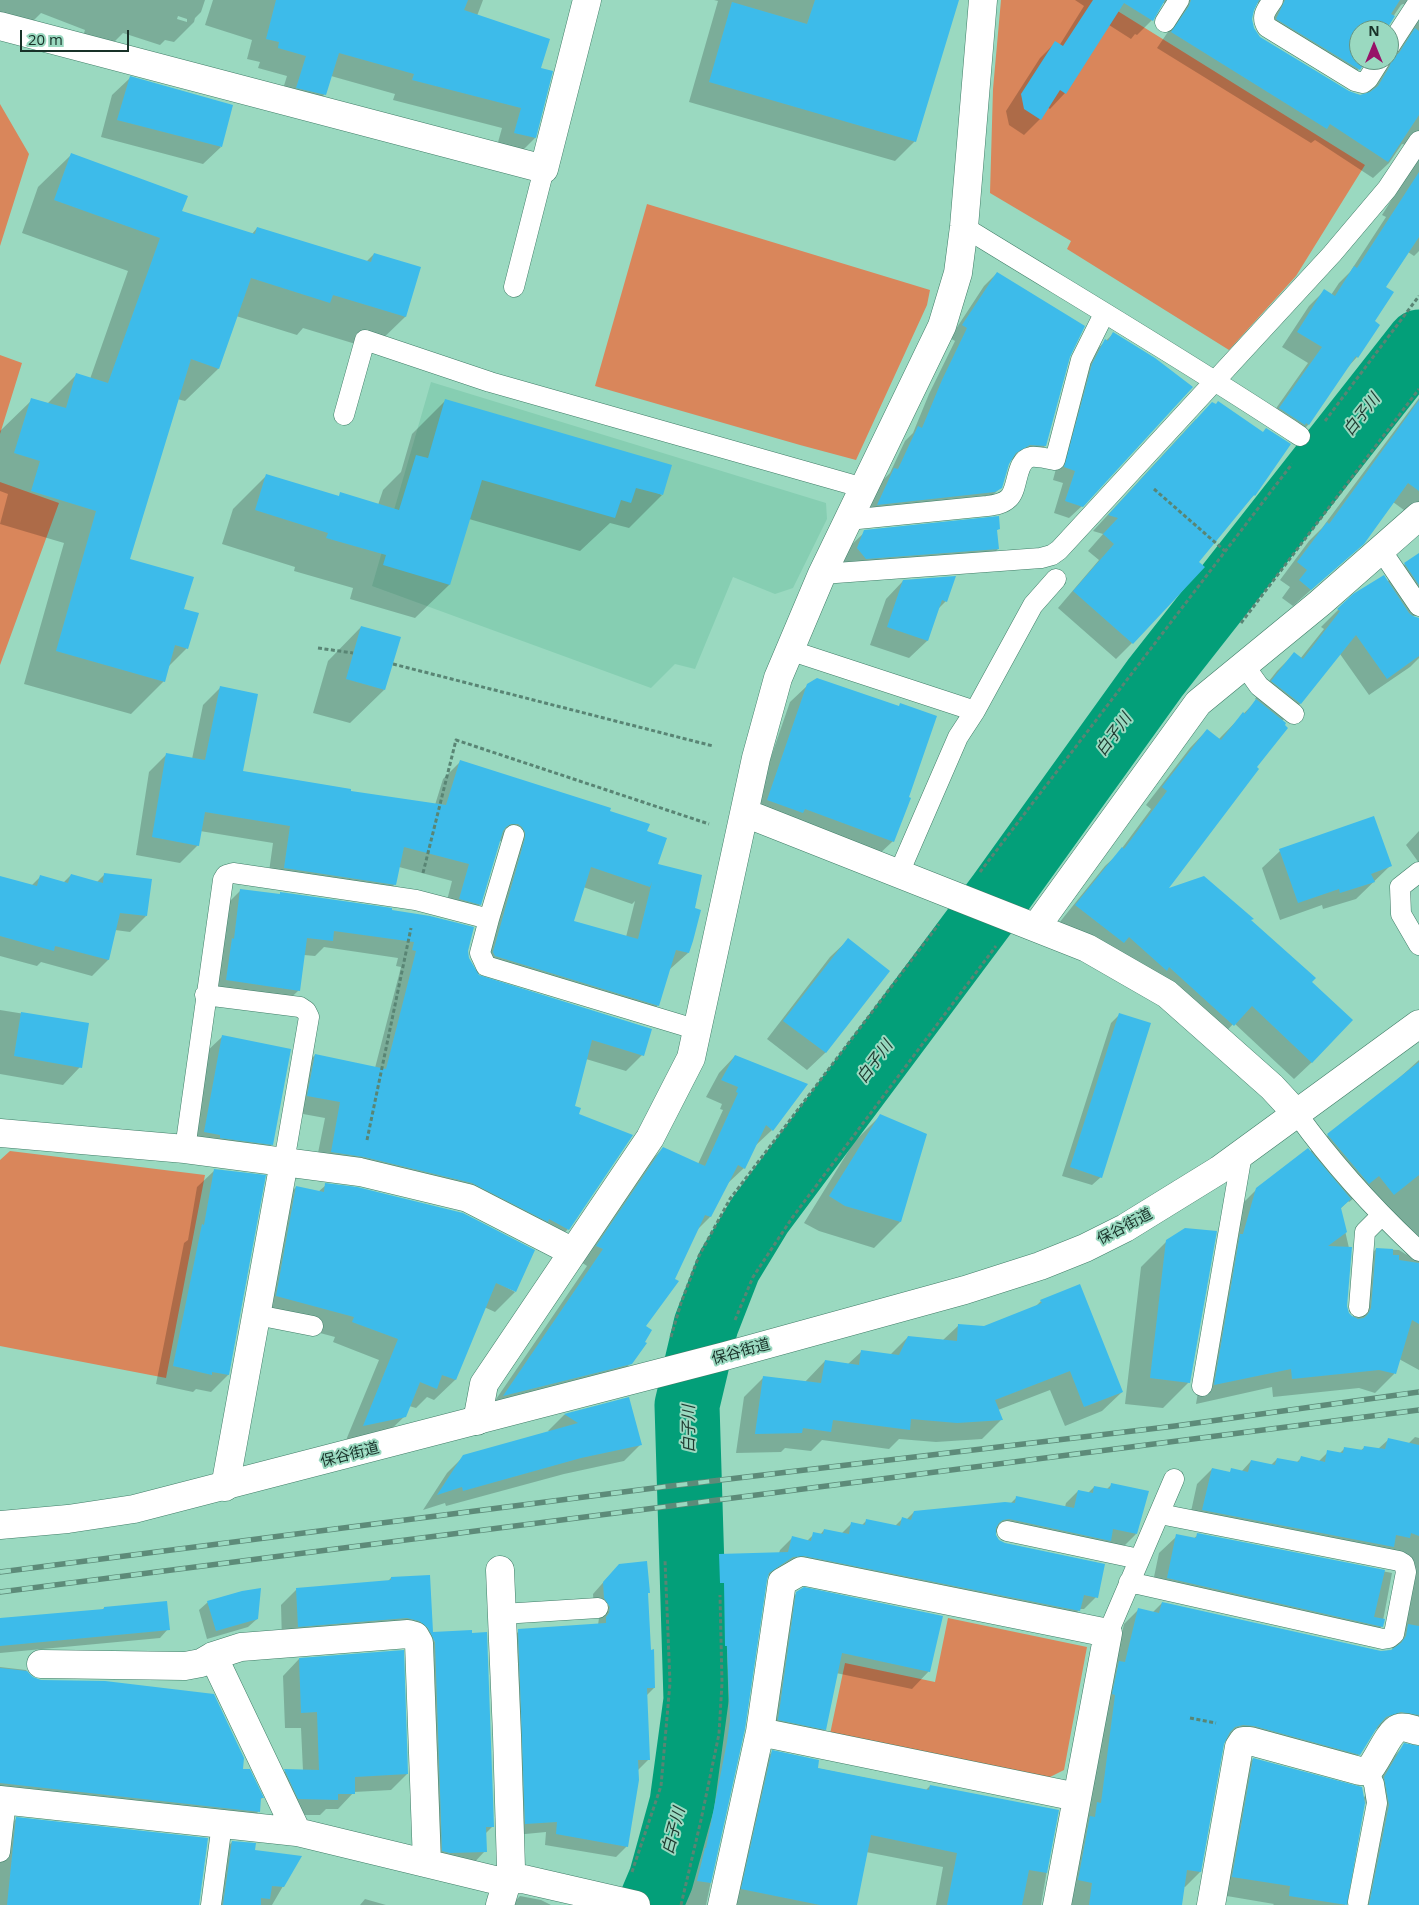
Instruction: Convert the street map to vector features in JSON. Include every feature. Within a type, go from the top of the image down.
[{"type":"street","points":[[0,26],[544,169],[587,0]]},
{"type":"street","points":[[477,1421],[484,1384],[650,1138],[691,1058],[754,766],[778,678],[822,574],[942,326],[958,273],[964,227],[983,0]]},
{"type":"street","points":[[1020,922],[1198,704],[1320,603],[1419,516]]},
{"type":"street","points":[[745,813],[1087,948],[1167,994],[1272,1087],[1297,1114]]},
{"type":"street","name":"保谷街道","points":[[0,1525],[68,1519],[134,1510],[663,1373],[965,1290],[1040,1266],[1085,1248],[1160,1208],[1242,1154],[1419,1024]]},
{"type":"street","points":[[0,1133],[185,1149],[360,1172],[468,1198],[573,1252]]},
{"type":"street","points":[[225,1486],[284,1162]]},
{"type":"street","points":[[500,1570],[511,1868],[500,1905]]},
{"type":"street","points":[[722,1905],[760,1732],[782,1582],[800,1571],[1108,1633],[1057,1905]]},
{"type":"street","points":[[41,1664],[185,1666],[200,1663],[213,1656],[241,1647],[408,1634],[415,1636],[419,1643],[427,1863]]},
{"type":"street","points":[[213,1656],[297,1832]]},
{"type":"street","points":[[1211,1905],[1239,1746],[1243,1741],[1250,1740],[1360,1771],[1368,1771],[1398,1728],[1404,1727],[1419,1731]]},
{"type":"street","points":[[760,1732],[1077,1797]]},
{"type":"street","points":[[3,1801],[297,1832],[495,1880],[523,1879],[629,1903]]},
{"type":"lane","points":[[1165,22],[1179,0]]},
{"type":"lane","points":[[1273,0],[1264,13],[1263,21],[1267,27],[1355,81],[1363,83],[1374,70]]},
{"type":"lane","points":[[1399,32],[1419,1]]},
{"type":"lane","points":[[822,574],[1042,558],[1052,555],[1059,550],[1217,381],[1332,254],[1387,189],[1419,141]]},
{"type":"lane","points":[[514,287],[544,169]]},
{"type":"lane","points":[[964,227],[1104,314],[1217,381],[1300,436]]},
{"type":"lane","points":[[848,520],[987,506],[1002,503],[1010,497],[1023,462],[1028,457],[1055,460],[1081,360],[1104,314]]},
{"type":"lane","points":[[344,414],[365,340],[490,382],[864,488]]},
{"type":"lane","points":[[1381,550],[1419,606]]},
{"type":"lane","points":[[899,873],[958,737],[975,711],[1033,604],[1056,579]]},
{"type":"lane","points":[[789,650],[975,711]]},
{"type":"lane","points":[[1244,666],[1259,686],[1294,714]]},
{"type":"lane","points":[[514,835],[480,953],[486,966],[698,1030]]},
{"type":"lane","points":[[1419,872],[1400,888],[1400,897],[1401,914],[1419,945]]},
{"type":"lane","points":[[185,1149],[223,880],[226,875],[234,873],[416,900],[489,920]]},
{"type":"lane","points":[[206,995],[300,1007],[306,1010],[309,1017],[284,1162]]},
{"type":"lane","points":[[1297,1114],[1320,1146],[1381,1216],[1419,1251]]},
{"type":"lane","points":[[1202,1386],[1242,1154]]},
{"type":"lane","points":[[1359,1307],[1365,1232],[1381,1216]]},
{"type":"lane","points":[[257,1315],[313,1326]]},
{"type":"lane","points":[[1108,1633],[1174,1479]]},
{"type":"lane","points":[[1129,1582],[1383,1639],[1389,1638],[1394,1634],[1406,1572],[1404,1564],[1400,1561],[1160,1514]]},
{"type":"lane","points":[[1007,1531],[1139,1559]]},
{"type":"lane","points":[[502,1614],[598,1608]]},
{"type":"lane","points":[[1358,1902],[1377,1803],[1374,1784],[1368,1771]]},
{"type":"lane","points":[[0,1852],[3,1801]]},
{"type":"lane","points":[[211,1905],[222,1824]]},
{"type":"path","points":[[1320,427],[1419,296]]},
{"type":"path","points":[[1239,626],[1419,389]]},
{"type":"path","points":[[663,1373],[681,1303],[696,1264],[730,1199],[1141,658],[1297,457]]},
{"type":"path","points":[[1133,471],[1225,552]]},
{"type":"path","points":[[318,648],[353,653]]},
{"type":"path","points":[[393,664],[714,746]]},
{"type":"path","points":[[728,1355],[733,1325],[753,1277],[792,1218],[1020,922]]},
{"type":"path","points":[[629,1903],[661,1786],[670,1683],[665,1560]]},
{"type":"path","points":[[681,1905],[719,1734],[722,1683],[720,1594]]},
{"type":"shaded area","points":[[1001,0],[1100,0],[1365,165],[1296,276],[1229,350],[1067,249],[1071,241],[990,193],[993,89]]},
{"type":"shaded area","points":[[0,104],[29,154],[0,246]]},
{"type":"shaded area","points":[[647,204],[930,290],[927,305],[856,460],[595,386]]},
{"type":"shaded area","points":[[0,355],[22,363],[0,434]]},
{"type":"shaded area","points":[[431,382],[826,503],[827,519],[793,588],[775,594],[733,577],[695,669],[675,664],[651,688],[372,586]]},
{"type":"shaded area","points":[[0,482],[59,503],[0,665]]},
{"type":"shaded area","points":[[10,1151],[205,1175],[166,1378],[0,1346],[0,1160]]},
{"type":"shaded area","points":[[948,1618],[1087,1647],[1064,1770],[1046,1779],[830,1734],[845,1663],[935,1682]]},
{"type":"building","points":[[276,0],[468,0],[464,10],[550,39],[541,68],[553,71],[536,138],[514,133],[521,108],[412,80],[414,74],[339,53],[326,95],[296,88],[306,56],[278,48],[279,42],[266,39]]},
{"type":"building","points":[[815,0],[959,0],[916,142],[709,82],[732,2],[807,24]]},
{"type":"building","points":[[1093,0],[1165,0],[1153,21],[1124,3],[1066,94],[1060,90],[1041,120],[1024,109],[1021,94],[1055,41],[1063,46]]},
{"type":"building","points":[[1191,0],[1259,0],[1252,19],[1254,28],[1260,37],[1349,91],[1360,95],[1370,92],[1378,86],[1388,70],[1399,70],[1399,53],[1415,28],[1419,31],[1419,115],[1388,162],[1330,124],[1327,129],[1171,32]]},
{"type":"building","points":[[1285,0],[1400,0],[1391,14],[1395,16],[1392,20],[1349,20],[1349,63],[1276,19]]},
{"type":"building","points":[[130,76],[233,105],[222,147],[117,120]]},
{"type":"building","points":[[71,153],[188,196],[182,211],[255,234],[257,227],[371,262],[374,253],[421,267],[406,317],[333,295],[330,303],[251,278],[219,369],[191,359],[130,559],[194,577],[184,609],[199,613],[188,649],[175,645],[165,682],[56,651],[96,511],[31,491],[40,461],[14,453],[31,398],[66,408],[76,373],[108,383],[160,238],[54,200]]},
{"type":"building","points":[[1419,172],[1419,237],[1386,287],[1394,292],[1375,321],[1380,325],[1358,358],[1356,356],[1309,425],[1306,423],[1305,425],[1279,408],[1322,347],[1297,332],[1324,289],[1335,296],[1354,266],[1357,268]]},
{"type":"building","points":[[997,272],[1085,326],[1070,357],[1046,446],[1030,445],[1016,453],[1009,464],[1002,488],[995,492],[877,505],[894,468],[898,469],[918,426],[922,428],[967,328],[962,325]]},
{"type":"building","points":[[1113,332],[1155,358],[1193,387],[1083,507],[1065,501],[1075,471],[1064,467],[1092,364],[1105,339],[1108,341]]},
{"type":"building","points":[[445,399],[672,465],[663,495],[636,488],[631,503],[621,500],[615,518],[482,480],[450,585],[383,565],[386,555],[326,538],[328,533],[255,510],[266,474],[339,496],[340,492],[399,510],[416,455],[428,458]]},
{"type":"building","points":[[1419,400],[1419,491],[1408,483],[1364,544],[1311,590],[1299,580],[1307,570],[1297,562],[1327,522],[1329,524]]},
{"type":"building","points":[[1218,401],[1263,432],[1266,428],[1291,444],[1255,496],[1199,562],[1205,567],[1133,644],[1073,591],[1114,544],[1103,534],[1118,518],[1108,515],[1212,402],[1216,404]]},
{"type":"building","points":[[999,516],[1000,529],[997,530],[999,549],[866,559],[857,548],[864,530]]},
{"type":"building","points":[[1419,553],[1419,585],[1404,563]]},
{"type":"building","points":[[1384,575],[1409,613],[1419,618],[1419,656],[1387,679],[1356,635],[1301,704],[1271,681],[1294,652],[1303,659],[1340,611],[1337,609],[1353,594]]},
{"type":"building","points":[[956,576],[947,602],[942,600],[928,641],[887,627],[903,580]]},
{"type":"building","points":[[361,626],[401,637],[385,690],[346,679]]},
{"type":"building","points":[[817,678],[899,706],[900,703],[937,716],[909,797],[911,798],[894,842],[805,809],[803,813],[767,800],[807,684]]},
{"type":"building","points":[[220,686],[258,694],[243,771],[351,789],[351,791],[446,805],[460,760],[611,808],[610,811],[650,824],[647,831],[667,838],[658,864],[702,875],[695,908],[701,910],[689,953],[676,950],[659,1006],[495,956],[493,952],[525,838],[525,832],[518,824],[511,824],[503,831],[481,905],[459,899],[469,864],[404,847],[396,885],[284,868],[290,826],[205,812],[199,846],[152,837],[166,753],[205,760]],"holes":[[[591,867],[650,887],[652,882],[638,939],[574,921]]]},
{"type":"building","points":[[1256,699],[1286,723],[1285,725],[1288,728],[1257,767],[1259,769],[1169,888],[1204,876],[1254,919],[1251,920],[1316,978],[1312,982],[1353,1020],[1312,1063],[1252,1006],[1234,1026],[1169,967],[1167,971],[1129,937],[1124,943],[1075,905],[1122,847],[1124,849],[1167,791],[1162,787],[1207,729],[1221,740]]},
{"type":"building","points":[[1374,816],[1392,866],[1371,874],[1375,882],[1340,893],[1339,889],[1298,903],[1279,849]]},
{"type":"building","points":[[104,873],[152,879],[147,916],[120,913],[109,960],[55,946],[54,951],[0,936],[0,876],[37,886],[40,875],[68,883],[71,874],[103,883]]},
{"type":"building","points":[[240,889],[280,894],[280,892],[392,908],[392,910],[430,916],[474,927],[468,951],[469,958],[479,975],[652,1029],[644,1056],[592,1040],[575,1106],[581,1108],[579,1114],[633,1135],[569,1230],[549,1219],[548,1222],[472,1183],[364,1157],[331,1152],[340,1102],[307,1096],[315,1054],[386,1069],[416,951],[412,950],[414,942],[334,931],[333,941],[307,938],[300,991],[226,980],[232,938],[234,939]]},
{"type":"building","points":[[848,938],[890,971],[826,1053],[783,1021]]},
{"type":"building","points":[[21,1012],[89,1023],[82,1068],[14,1056]]},
{"type":"building","points":[[1119,1013],[1151,1023],[1102,1178],[1070,1167]]},
{"type":"building","points":[[222,1035],[291,1049],[273,1145],[220,1138],[220,1135],[204,1132]]},
{"type":"building","points":[[735,1055],[808,1084],[773,1131],[766,1125],[745,1169],[738,1165],[711,1217],[705,1215],[675,1279],[679,1281],[646,1326],[652,1330],[645,1342],[647,1343],[632,1364],[503,1396],[603,1249],[596,1246],[663,1147],[705,1166],[738,1093],[736,1092],[738,1087],[721,1080]]},
{"type":"building","points":[[1419,1062],[1419,1175],[1394,1195],[1379,1176],[1369,1184],[1327,1134]]},
{"type":"building","points":[[880,1114],[927,1134],[901,1222],[845,1206],[829,1196]]},
{"type":"building","points":[[1308,1148],[1351,1199],[1341,1208],[1347,1232],[1328,1246],[1352,1247],[1347,1306],[1349,1313],[1358,1319],[1364,1318],[1368,1314],[1371,1308],[1376,1248],[1393,1249],[1393,1255],[1399,1255],[1399,1260],[1419,1263],[1419,1324],[1412,1320],[1396,1374],[1379,1370],[1292,1379],[1291,1369],[1214,1385],[1240,1234],[1243,1234],[1256,1188]]},
{"type":"building","points":[[214,1169],[266,1175],[229,1375],[212,1372],[212,1375],[173,1366],[202,1224],[204,1225]]},
{"type":"building","points":[[325,1183],[357,1187],[463,1213],[535,1250],[516,1292],[496,1283],[456,1380],[442,1375],[437,1389],[420,1382],[406,1417],[363,1426],[398,1339],[352,1322],[354,1317],[276,1296],[296,1186],[324,1192]]},
{"type":"building","points":[[1185,1228],[1217,1231],[1190,1383],[1150,1378],[1166,1240]]},
{"type":"building","points":[[1080,1284],[1123,1392],[1084,1407],[1070,1371],[995,1400],[1003,1420],[957,1423],[911,1419],[910,1430],[833,1420],[831,1432],[803,1428],[802,1433],[755,1434],[763,1376],[821,1383],[825,1360],[859,1365],[861,1350],[899,1355],[908,1336],[957,1341],[958,1324],[984,1326],[1042,1303],[1040,1300]]},
{"type":"building","points":[[629,1397],[642,1445],[581,1458],[463,1491],[462,1487],[437,1495],[463,1455],[578,1423],[564,1414]]},
{"type":"building","points":[[1388,1438],[1419,1445],[1419,1536],[1411,1533],[1410,1538],[1396,1535],[1394,1547],[1202,1510],[1212,1468],[1230,1472],[1231,1468],[1248,1472],[1251,1460],[1275,1465],[1277,1458],[1299,1462],[1301,1456],[1325,1462],[1327,1450],[1343,1453],[1344,1447],[1363,1450],[1364,1446],[1385,1449]]},
{"type":"building","points":[[1111,1483],[1149,1491],[1137,1534],[1113,1529],[1111,1541],[1009,1519],[1003,1520],[996,1528],[996,1535],[999,1540],[1005,1543],[1105,1564],[1098,1598],[1084,1595],[1080,1611],[804,1556],[793,1557],[769,1573],[745,1729],[711,1883],[697,1881],[706,1848],[730,1720],[727,1646],[725,1646],[724,1583],[720,1583],[719,1554],[788,1552],[792,1536],[811,1541],[813,1532],[823,1534],[824,1529],[849,1534],[851,1522],[865,1525],[866,1519],[900,1526],[902,1517],[911,1520],[914,1511],[1005,1502],[1015,1503],[1016,1496],[1074,1508],[1078,1490],[1093,1493],[1094,1486],[1110,1489]]},
{"type":"building","points":[[1197,1533],[1385,1570],[1374,1617],[1385,1619],[1383,1627],[1167,1578],[1176,1534],[1196,1538]]},
{"type":"building","points":[[647,1561],[650,1593],[648,1593],[651,1650],[654,1649],[655,1688],[647,1688],[650,1760],[638,1760],[639,1780],[628,1847],[556,1834],[557,1822],[525,1824],[518,1629],[606,1623],[610,1607],[604,1598],[603,1582],[619,1564]]},
{"type":"building","points":[[430,1575],[433,1632],[472,1630],[472,1633],[487,1632],[494,1827],[486,1827],[487,1852],[450,1853],[442,1851],[435,1642],[428,1628],[419,1621],[407,1618],[298,1627],[296,1588],[391,1580],[391,1577]]},
{"type":"building","points":[[804,1587],[943,1616],[930,1672],[842,1653],[826,1730],[778,1720],[796,1592]]},
{"type":"building","points":[[261,1588],[258,1619],[216,1631],[207,1601],[242,1591]]},
{"type":"building","points":[[167,1601],[170,1630],[0,1646],[0,1618],[104,1609],[104,1607]]},
{"type":"building","points":[[1162,1602],[1381,1651],[1391,1650],[1401,1643],[1406,1636],[1408,1624],[1419,1626],[1419,1715],[1401,1712],[1386,1717],[1378,1726],[1360,1755],[1254,1726],[1243,1725],[1235,1727],[1224,1744],[1201,1872],[1187,1870],[1182,1905],[1089,1905],[1092,1883],[1078,1880],[1090,1816],[1095,1817],[1097,1802],[1101,1803],[1115,1695],[1112,1694],[1119,1661],[1125,1662],[1138,1608],[1159,1613]]},
{"type":"building","points":[[404,1650],[408,1774],[355,1777],[355,1794],[338,1794],[338,1800],[298,1799],[284,1769],[319,1770],[317,1712],[301,1713],[299,1658]]},
{"type":"building","points":[[0,1668],[27,1671],[33,1677],[41,1680],[105,1681],[214,1694],[244,1758],[243,1769],[250,1769],[264,1798],[261,1798],[260,1812],[0,1783]]},
{"type":"building","points":[[1404,1743],[1419,1746],[1419,1905],[1369,1905],[1389,1805],[1384,1777]]},
{"type":"building","points":[[772,1750],[819,1760],[818,1768],[929,1790],[930,1785],[1059,1810],[1047,1873],[1029,1870],[1022,1905],[947,1905],[957,1853],[871,1835],[857,1905],[820,1905],[741,1889]]},
{"type":"building","points":[[1253,1758],[1362,1787],[1365,1803],[1347,1905],[1289,1896],[1290,1886],[1232,1877]]},
{"type":"building","points":[[16,1817],[208,1838],[199,1905],[7,1905]]},
{"type":"building","points":[[232,1841],[256,1843],[255,1850],[302,1856],[284,1887],[272,1886],[270,1899],[261,1898],[261,1905],[223,1905]]},
{"type":"waterway","name":"白子川","points":[[650,1905],[661,1879],[682,1803],[696,1700],[687,1405],[706,1325],[729,1266],[760,1215],[999,895],[1155,678],[1419,342]]},
{"type":"railway","points":[[0,1572],[662,1487],[1175,1426],[1419,1392]]},
{"type":"railway","points":[[0,1592],[1419,1410]]}]
